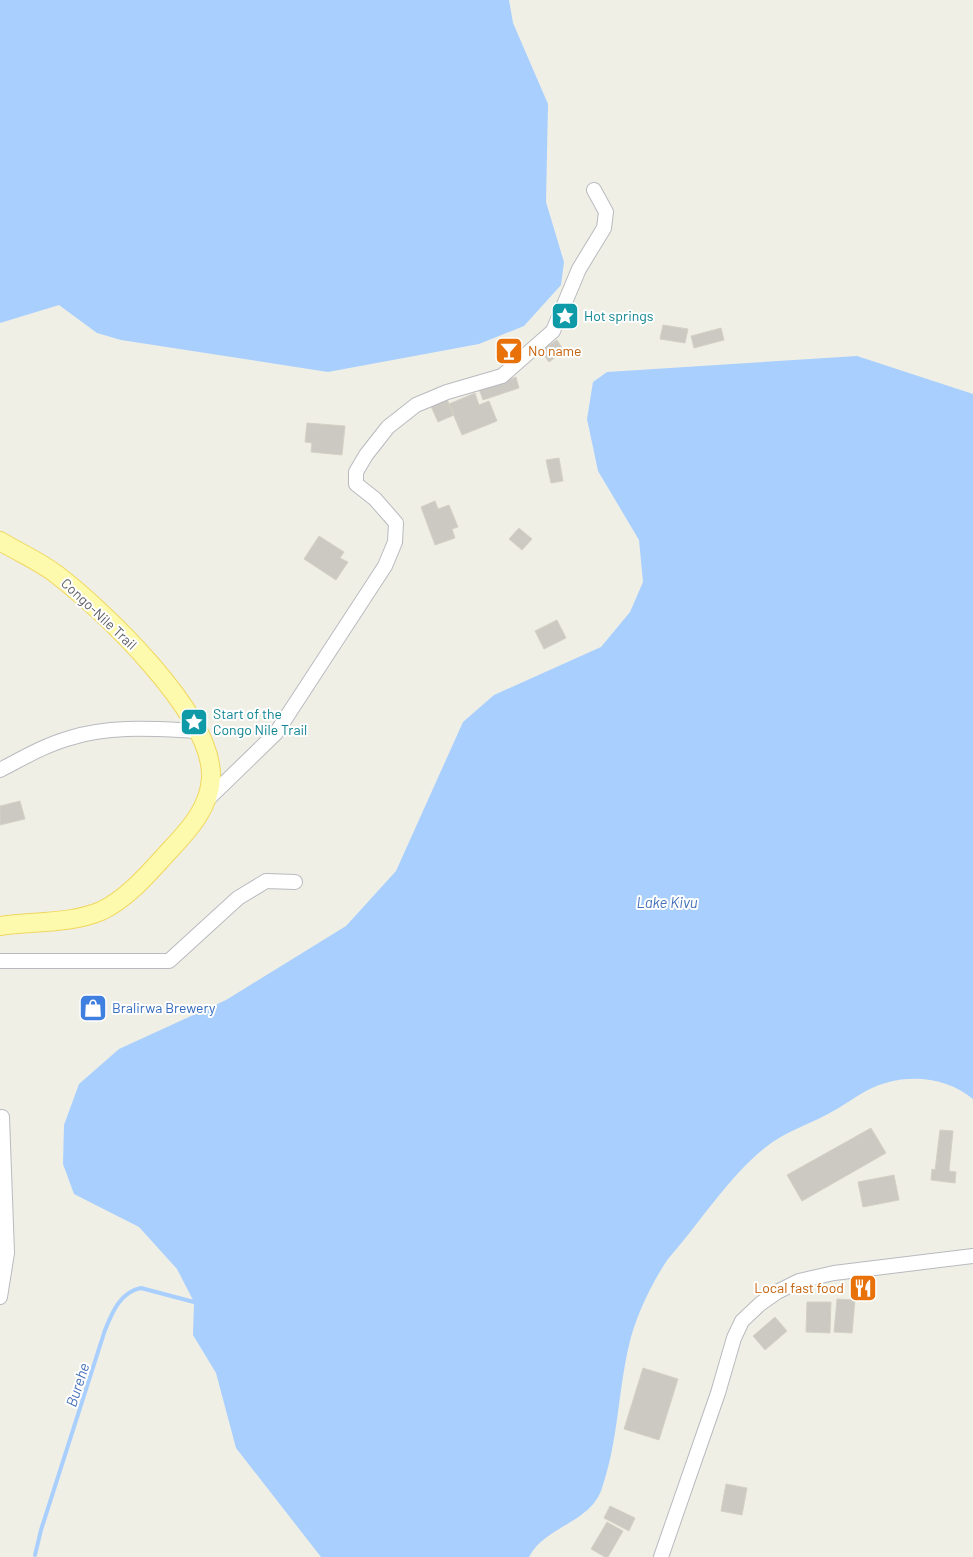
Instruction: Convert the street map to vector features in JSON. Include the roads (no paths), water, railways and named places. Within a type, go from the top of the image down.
[{"type":"main road","name":"Congo-Nile Trail","points":[[0,541],[55,573],[120,630],[179,698],[210,759],[211,778],[206,801],[189,830],[152,870],[125,894],[101,910],[79,916],[0,926]]},
{"type":"street","points":[[206,801],[276,733],[384,566],[395,542],[396,523],[375,499],[356,484],[356,472],[366,455],[388,427],[416,405],[447,392],[502,376],[553,331],[579,269],[604,228],[606,212],[594,190]]},
{"type":"street","points":[[0,770],[39,749],[72,737],[112,730],[197,731]]},
{"type":"street","points":[[0,961],[169,961],[238,898],[266,881],[294,882]]},
{"type":"street","points":[[0,1297],[7,1252],[2,1117]]},
{"type":"street","points":[[661,1557],[718,1393],[734,1338],[742,1321],[760,1304],[777,1292],[799,1281],[834,1272],[973,1256]]},
{"type":"water","points":[[0,0],[509,0],[513,23],[548,104],[546,202],[564,262],[561,285],[524,326],[479,344],[328,372],[121,340],[97,333],[59,305],[0,323]]},
{"type":"water","name":"Lake Kivu","points":[[857,356],[973,394],[973,1099],[950,1085],[937,1081],[911,1079],[885,1083],[866,1091],[832,1112],[780,1138],[766,1147],[740,1171],[668,1259],[645,1300],[635,1323],[629,1345],[615,1435],[607,1471],[596,1500],[578,1517],[546,1538],[529,1557],[321,1557],[236,1448],[216,1373],[193,1335],[194,1302],[177,1269],[139,1227],[74,1194],[63,1164],[64,1125],[79,1084],[119,1049],[226,1000],[346,926],[396,871],[463,722],[494,695],[601,647],[630,612],[643,582],[639,540],[598,471],[587,419],[593,382],[607,372]]},
{"type":"waterway","name":"Burehe","points":[[35,1555],[41,1530],[105,1330],[118,1304],[128,1294],[141,1288],[194,1302]]},
{"type":"place","name":"Hot springs","points":[[565,316]]},
{"type":"place","name":"No name","points":[[509,351]]},
{"type":"place","name":"Start of the Congo Nile Trail","points":[[194,722]]},
{"type":"place","name":"Bralirwa Brewery","points":[[93,1008]]},
{"type":"place","name":"Local fast food","points":[[863,1288]]}]
